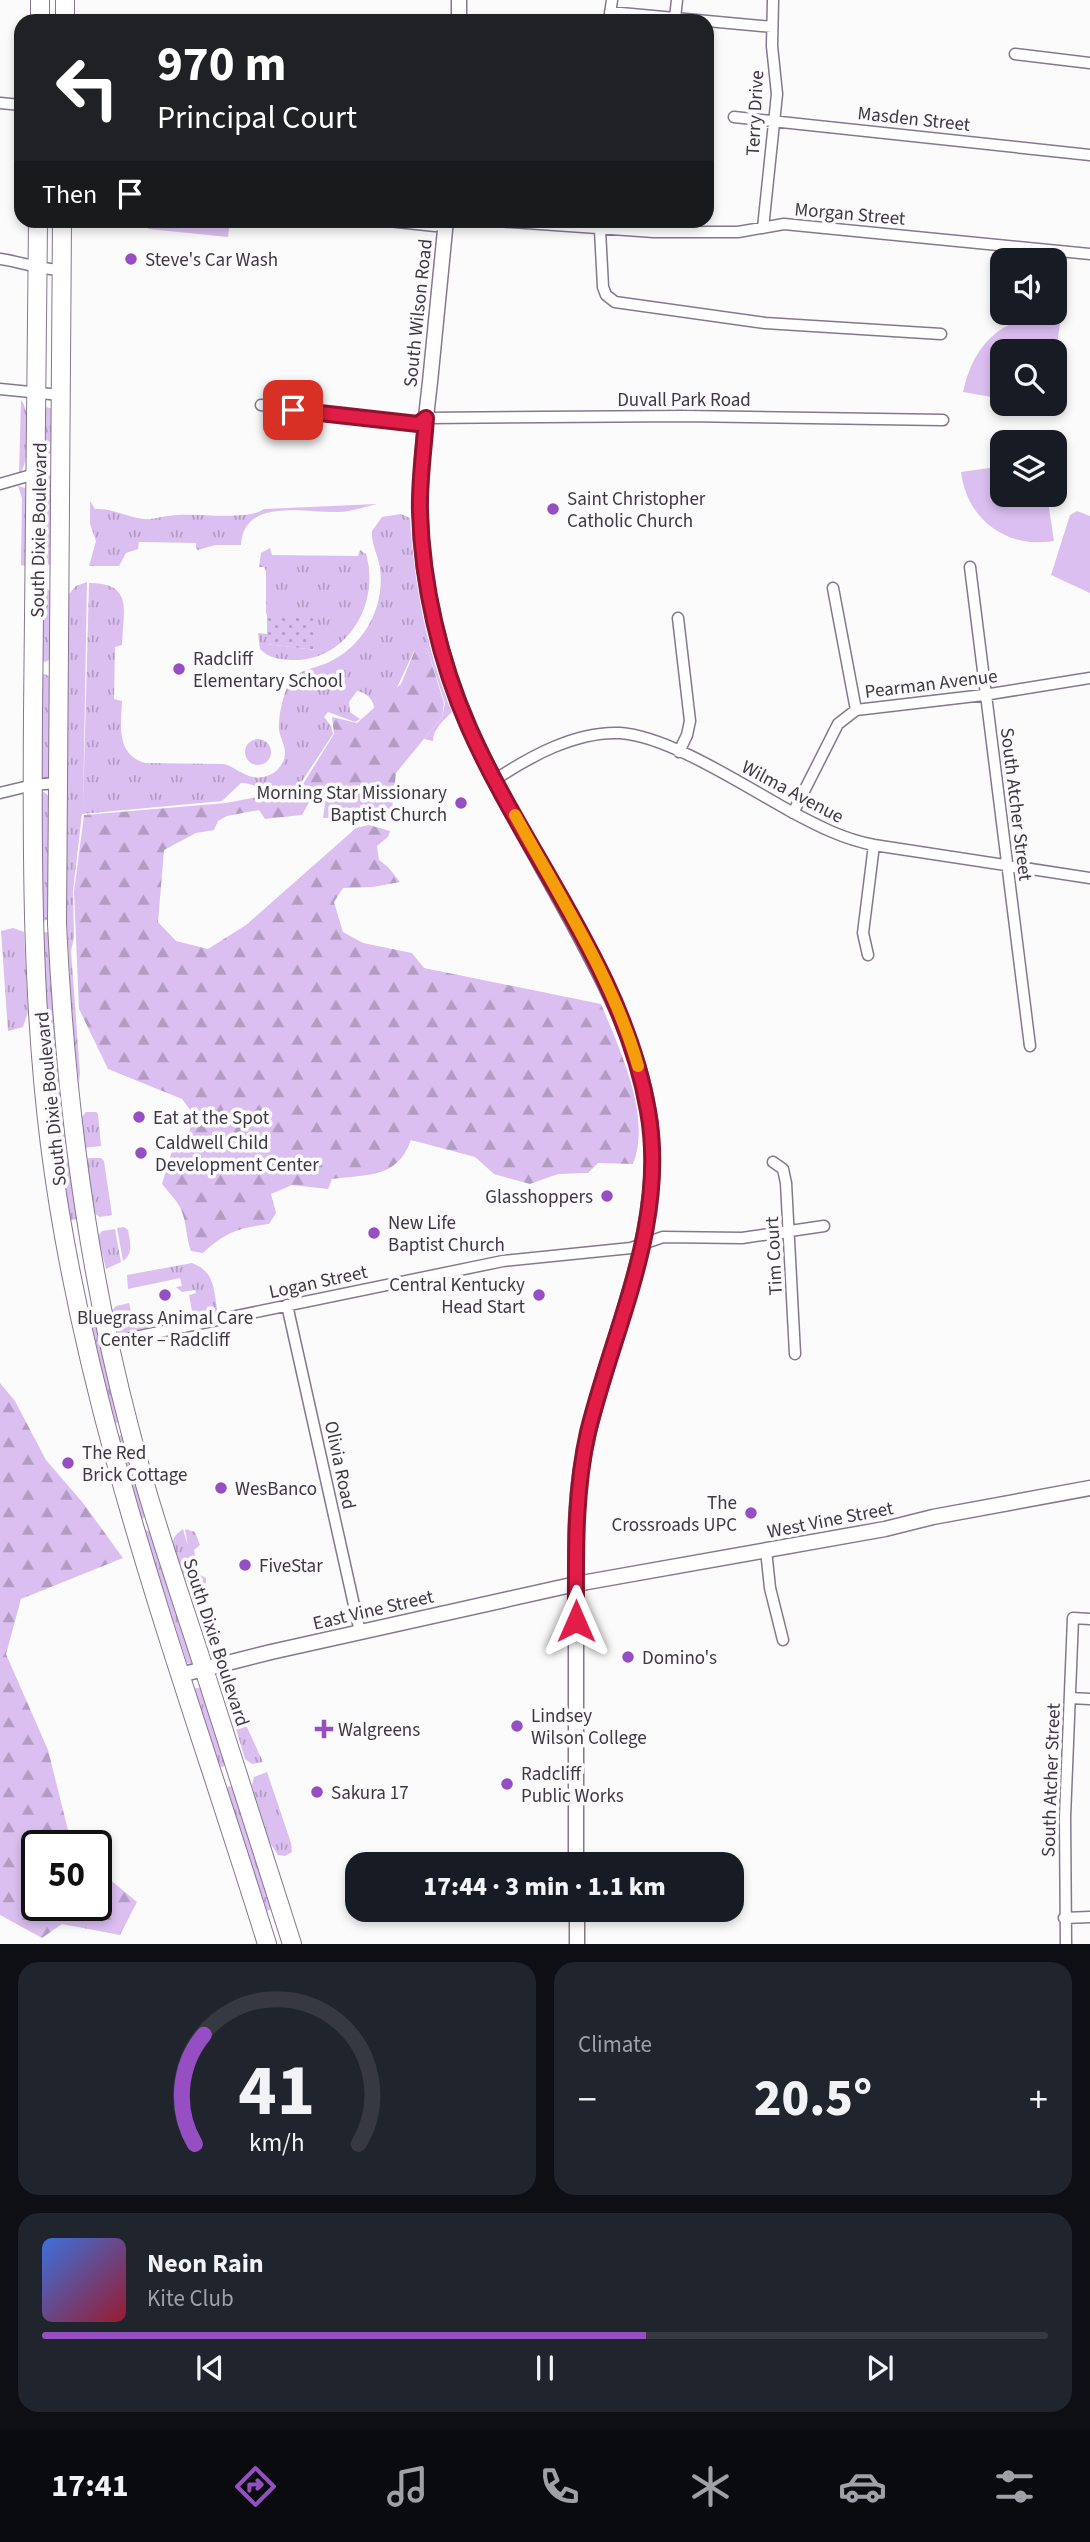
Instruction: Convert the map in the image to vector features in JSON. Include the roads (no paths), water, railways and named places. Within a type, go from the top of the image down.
[{"type":"highway","name":"South Dixie Boulevard","points":[[38,228],[32,897],[39,1033],[51,1150],[77,1308],[100,1409],[130,1515],[267,1944]]},
{"type":"highway","name":"South Dixie Boulevard","points":[[62,228],[57,924],[61,1013],[70,1104],[87,1226],[109,1344],[145,1484],[292,1944]]},
{"type":"main road","name":"South Wilson Road","points":[[449,228],[426,418],[420,512],[429,592],[442,649],[460,704],[496,779],[604,981],[636,1058],[643,1080],[652,1138],[652,1185],[644,1244],[591,1421],[581,1467],[576,1520],[576,1852]]},
{"type":"main road","name":"West Vine Street","points":[[576,1584],[1090,1488]]},
{"type":"main road","name":"East Vine Street","points":[[180,1675],[576,1584]]},
{"type":"main road","points":[[577,1922],[577,1944]]},
{"type":"street","name":"Terry Drive","points":[[763,228],[777,86],[772,27],[773,0]]},
{"type":"street","points":[[610,11],[638,14]]},
{"type":"street","points":[[714,22],[772,27]]},
{"type":"street","points":[[1015,54],[1090,63]]},
{"type":"street","name":"Masden Street","points":[[734,117],[1090,155]]},
{"type":"street","name":"Morgan Street","points":[[683,228],[738,232],[784,224],[1090,254]]},
{"type":"street","name":"Morgan Street","points":[[576,228],[628,228]]},
{"type":"street","points":[[600,230],[603,287],[606,295],[615,302],[765,323],[941,334]]},
{"type":"street","points":[[0,258],[38,269],[61,270]]},
{"type":"street","points":[[0,389],[61,395]]},
{"type":"street","name":"Duvall Park Road","points":[[261,405],[418,424],[426,418],[699,416],[943,420]]},
{"type":"street","points":[[0,484],[35,469],[61,466]]},
{"type":"street","name":"South Atcher Street","points":[[970,567],[1030,1046]]},
{"type":"street","points":[[834,588],[856,710]]},
{"type":"street","points":[[678,618],[690,721],[688,735],[679,752]]},
{"type":"street","name":"Pearman Avenue","points":[[793,813],[838,724],[856,710],[984,695],[1090,678]]},
{"type":"street","name":"Wilma Avenue","points":[[496,779],[514,767],[559,746],[608,733],[646,738],[679,752],[830,832],[856,842],[1090,878]]},
{"type":"street","points":[[0,793],[56,783]]},
{"type":"street","points":[[868,955],[863,933],[874,845]]},
{"type":"street","name":"Tim Court","points":[[773,1162],[783,1169],[785,1175],[795,1354]]},
{"type":"street","name":"Logan Street","points":[[109,1344],[503,1261],[631,1248],[663,1237],[742,1238],[824,1226]]},
{"type":"street","name":"Olivia Road","points":[[287,1305],[360,1632]]},
{"type":"street","points":[[766,1550],[770,1588],[783,1640]]},
{"type":"street","name":"South Atcher Street","points":[[1066,1944],[1065,1817],[1073,1618],[1090,1619]]},
{"type":"street","points":[[1070,1698],[1090,1699]]},
{"type":"street","points":[[1064,1918],[1090,1917]]},
{"type":"place","name":"Steve's Car Wash","points":[[131,259]]},
{"type":"place","name":"Saint Christopher Catholic Church","points":[[553,509]]},
{"type":"place","name":"Radcliff Elementary School","points":[[179,669]]},
{"type":"place","name":"Morning Star Missionary Baptist Church","points":[[461,803]]},
{"type":"place","name":"Eat at the Spot","points":[[139,1117]]},
{"type":"place","name":"Caldwell Child Development Center","points":[[141,1153]]},
{"type":"place","name":"Glasshoppers","points":[[607,1196]]},
{"type":"place","name":"New Life Baptist Church","points":[[374,1233]]},
{"type":"place","name":"Bluegrass Animal Care Center – Radcliff","points":[[165,1295]]},
{"type":"place","name":"Central Kentucky Head Start","points":[[539,1295]]},
{"type":"place","name":"The Red Brick Cottage","points":[[68,1463]]},
{"type":"place","name":"WesBanco","points":[[221,1488]]},
{"type":"place","name":"The Crossroads UPC","points":[[751,1513]]},
{"type":"place","name":"FiveStar","points":[[245,1565]]},
{"type":"place","name":"Domino's","points":[[628,1657]]},
{"type":"place","name":"Lindsey Wilson College","points":[[517,1726]]},
{"type":"place","name":"Walgreens","points":[[324,1729]]},
{"type":"place","name":"Radcliff Public Works","points":[[507,1784]]},
{"type":"place","name":"Sakura 17","points":[[317,1792]]}]
